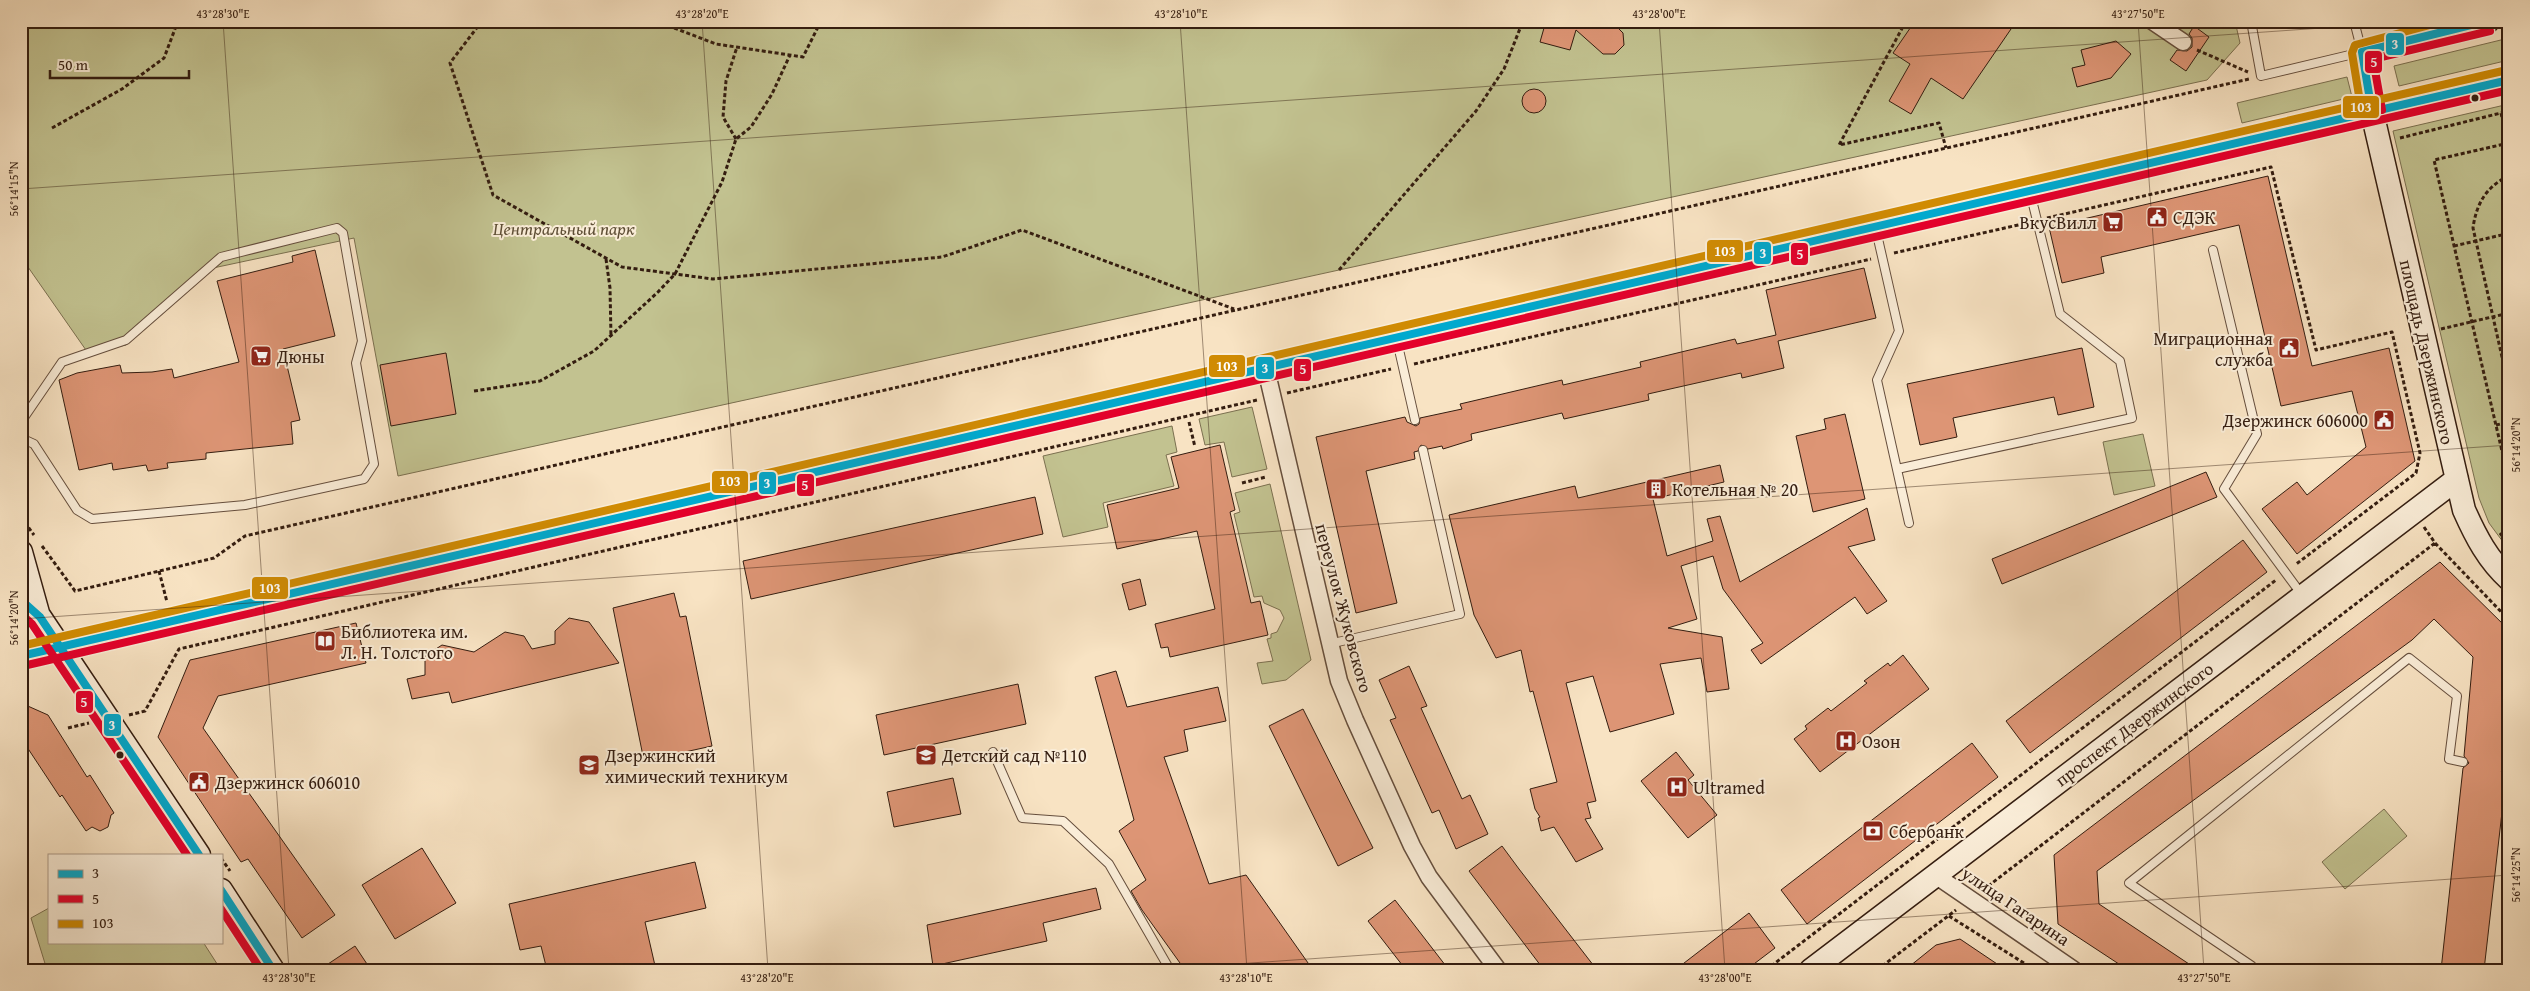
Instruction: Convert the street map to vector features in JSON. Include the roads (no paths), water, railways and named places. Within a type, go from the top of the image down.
[{"type":"main road","points":[[2362,52],[2483,22]]},
{"type":"main road","name":"площадь Дзержинского","points":[[2362,52],[2372,112],[2433,331],[2457,479],[2464,510],[2477,539],[2495,567],[2509,579]]},
{"type":"main road","points":[[21,656],[1397,339],[2509,80]]},
{"type":"main road","name":"проспект Дзержинского","points":[[1811,970],[2457,479]]},
{"type":"main road","points":[[21,552],[27,609],[60,647],[197,854]]},
{"type":"main road","points":[[222,892],[273,970]]},
{"type":"street","points":[[2152,21],[2183,42]]},
{"type":"street","name":"переулок Жуковского","points":[[1266,369],[1329,644],[1339,681],[1354,720],[1412,846],[1429,877],[1498,970]]},
{"type":"street","name":"улица Гагарина","points":[[1935,875],[2074,970]]},
{"type":"lane","points":[[2251,21],[2260,76],[2362,52],[2354,21]]},
{"type":"lane","points":[[1897,469],[2132,418],[2120,361],[2060,314],[2030,192]]},
{"type":"lane","points":[[21,422],[62,362],[126,340],[221,256],[337,228],[344,233],[362,341],[356,363],[374,464],[364,479],[245,505],[92,519],[77,510],[34,444],[21,438]]},
{"type":"lane","points":[[1875,228],[1899,331],[1877,380],[1909,524]]},
{"type":"lane","points":[[2212,250],[2257,434],[2224,489],[2302,596]]},
{"type":"lane","points":[[1397,339],[1415,420]]},
{"type":"lane","points":[[1329,644],[1460,614],[1422,450]]},
{"type":"lane","points":[[2250,970],[2252,966],[2129,883],[2409,658],[2457,696],[2449,759],[2463,762]]},
{"type":"lane","points":[[993,752],[1022,818],[1063,821],[1109,864],[1170,970]]},
{"type":"place","name":"СДЭК","points":[[2157,217]]},
{"type":"place","name":"ВкусВилл","points":[[2113,222]]},
{"type":"place","name":"Миграционная служба","points":[[2289,348]]},
{"type":"place","name":"Дюны","points":[[261,356]]},
{"type":"place","name":"Дзержинск 606000","points":[[2384,420]]},
{"type":"place","name":"Котельная № 20","points":[[1656,489]]},
{"type":"place","name":"Библиотека им. Л. Н. Толстого","points":[[325,641]]},
{"type":"place","name":"Озон","points":[[1846,741]]},
{"type":"place","name":"Детский сад №110","points":[[926,755]]},
{"type":"place","name":"Дзержинский химический техникум","points":[[589,765]]},
{"type":"place","name":"Дзержинск 606010","points":[[199,782]]},
{"type":"place","name":"Ultramed","points":[[1677,787]]},
{"type":"place","name":"Сбербанк","points":[[1873,831]]},
{"type":"park label","name":"Центральный парк","points":[[564,228]]}]
